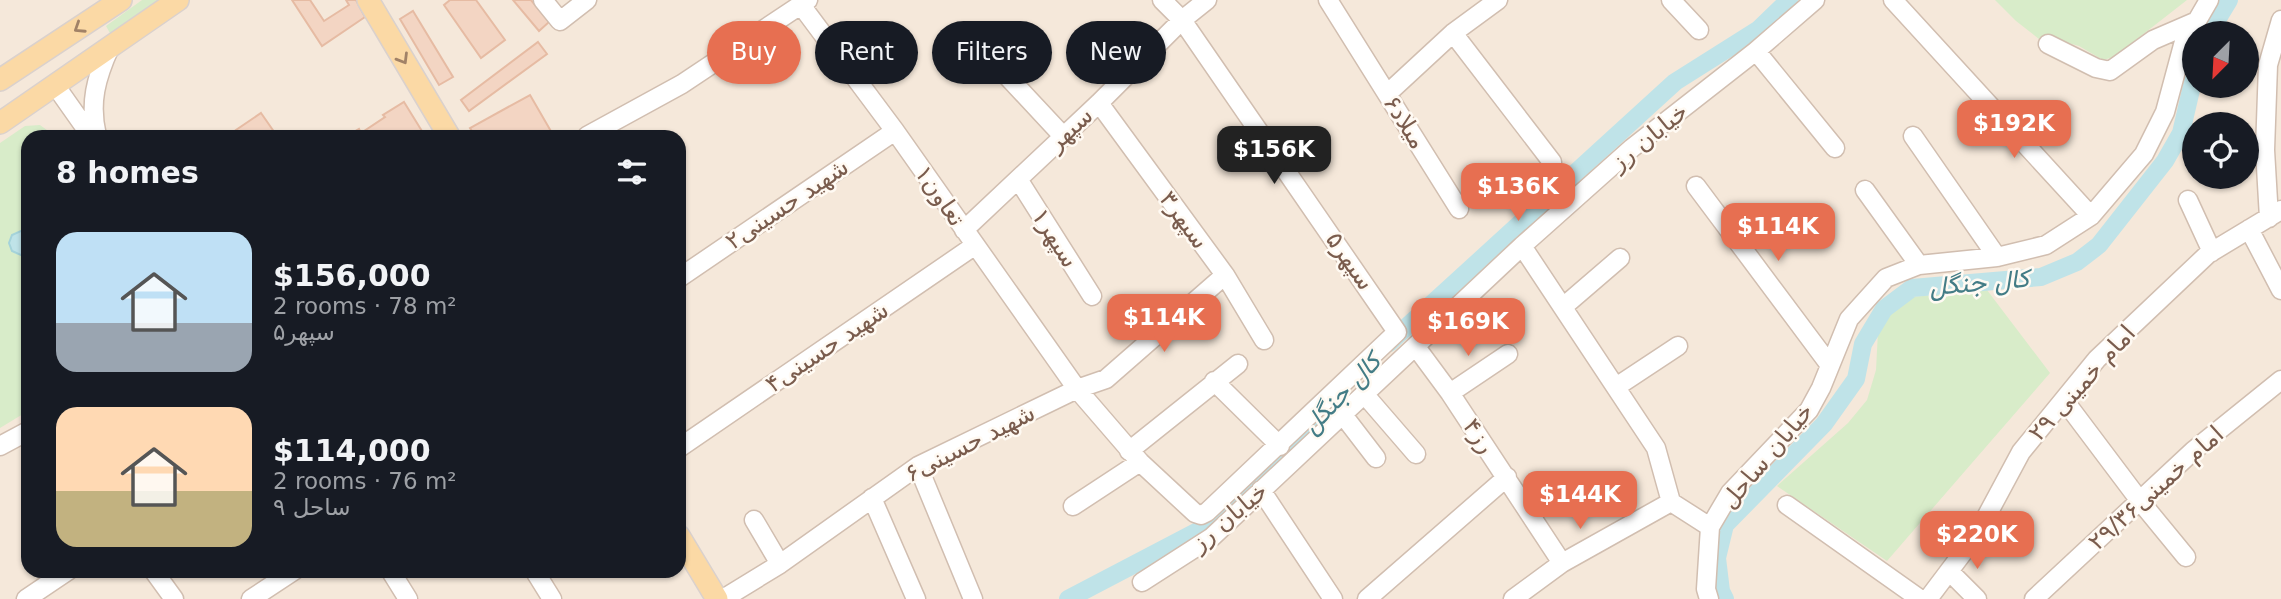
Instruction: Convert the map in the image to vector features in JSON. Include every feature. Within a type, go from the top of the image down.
[{"type":"main road","points":[[1,77],[121,0]]},
{"type":"main road","points":[[0,123],[178,0]]},
{"type":"main road","points":[[368,0],[445,130]]},
{"type":"main road","points":[[36,56],[55,85]]},
{"type":"main road","points":[[686,548],[716,599]]},
{"type":"street","points":[[543,0],[560,21],[587,0]]},
{"type":"street","name":"سپهر۵","points":[[1162,0],[1182,20],[1397,331],[1280,446]]},
{"type":"street","name":"سپهر","points":[[964,230],[1182,20],[1207,0]]},
{"type":"street","name":"میلاد۶","points":[[1328,0],[1460,209]]},
{"type":"street","points":[[1387,94],[1453,33],[1498,0]]},
{"type":"street","points":[[1671,0],[1699,30]]},
{"type":"street","name":"خیابان رز","points":[[1142,582],[1212,537],[1522,246],[1632,148],[1756,51],[1815,0]]},
{"type":"street","points":[[1893,0],[2091,216]]},
{"type":"street","name":"خیابان ساحل","points":[[2197,21],[2209,0]]},
{"type":"street","points":[[598,130],[682,84],[805,2]]},
{"type":"street","name":"تعاون۱","points":[[805,2],[1077,389]]},
{"type":"street","points":[[2275,214],[2265,149],[2268,65],[2281,20]]},
{"type":"street","points":[[2048,44],[2096,68],[2110,71],[2153,40],[2182,27]]},
{"type":"street","points":[[1453,33],[1552,162]]},
{"type":"street","points":[[93,130],[93,92],[98,72],[110,47]]},
{"type":"street","name":"خیابان ساحل","points":[[1671,502],[1710,527],[1730,493],[1809,410],[1821,388],[1849,319],[1886,278],[1919,265],[1997,257],[2046,245],[2091,216],[2144,154],[2165,112],[2182,49]]},
{"type":"street","points":[[1756,51],[1835,148]]},
{"type":"street","points":[[1015,84],[1063,136]]},
{"type":"street","points":[[55,85],[89,130]]},
{"type":"street","name":"سپهر۳","points":[[1098,103],[1224,275],[1264,341]]},
{"type":"street","name":"شهید حسینی۲","points":[[686,273],[895,131]]},
{"type":"street","points":[[1913,136],[1997,257]]},
{"type":"street","name":"سپهر۱","points":[[1018,179],[1092,296]]},
{"type":"street","points":[[1696,186],[1829,364]]},
{"type":"street","points":[[1865,190],[1919,265]]},
{"type":"street","points":[[2188,200],[2211,252]]},
{"type":"street","name":"امام خمینی ۲۹","points":[[1928,599],[1977,534],[2021,452],[2097,359],[2211,252],[2275,214]]},
{"type":"street","points":[[2249,229],[2281,290]]},
{"type":"street","name":"شهید حسینی۴","points":[[686,443],[974,246]]},
{"type":"street","points":[[1513,599],[1562,563],[1671,502],[1656,448],[1522,246]]},
{"type":"street","points":[[1563,307],[1620,258]]},
{"type":"street","name":"شهید حسینی۶","points":[[723,599],[780,565],[918,466],[1077,389],[1106,379],[1224,275]]},
{"type":"street","points":[[1616,387],[1678,345]]},
{"type":"street","name":"رز۴","points":[[1416,346],[1451,393],[1562,563]]},
{"type":"street","points":[[1451,393],[1508,354]]},
{"type":"street","points":[[1073,506],[1134,456],[1214,381],[1238,364]]},
{"type":"street","name":"امام خمینی۲۹/۳۶","points":[[2034,599],[2193,451],[2281,380]]},
{"type":"street","points":[[1077,389],[1134,456],[1195,513],[1201,515],[1280,446],[1214,381]]},
{"type":"street","points":[[1365,395],[1416,454]]},
{"type":"street","points":[[2064,400],[2186,557]]},
{"type":"street","points":[[1343,415],[1376,458]]},
{"type":"street","points":[[0,446],[21,435]]},
{"type":"street","points":[[918,466],[973,599]]},
{"type":"street","points":[[1367,599],[1507,477]]},
{"type":"street","points":[[1261,490],[1333,599]]},
{"type":"street","points":[[872,498],[916,599]]},
{"type":"street","points":[[1787,505],[1920,599]]},
{"type":"street","points":[[754,520],[780,565]]},
{"type":"street","points":[[1709,599],[1706,589],[1710,527]]},
{"type":"street","points":[[1949,571],[1977,599]]},
{"type":"street","points":[[26,599],[57,578]]},
{"type":"street","points":[[159,578],[174,599]]},
{"type":"street","points":[[252,599],[283,578]]},
{"type":"street","points":[[395,578],[408,599]]},
{"type":"street","points":[[539,578],[552,599]]},
{"type":"shaded area","points":[[0,0],[2281,0],[2281,599],[0,599]]},
{"type":"green space","points":[[142,0],[161,0],[111,35],[106,26]]},
{"type":"green space","points":[[1995,0],[2187,0],[2114,57],[2103,60],[2079,46],[2054,39],[2039,39]]},
{"type":"green space","points":[[40,125],[47,130],[21,130],[21,415],[0,428],[0,143],[25,126]]},
{"type":"green space","points":[[1987,290],[2050,373],[1887,561],[1777,486],[1848,423],[1867,400],[1876,370],[1878,331],[1890,313],[1912,297]]},
{"type":"water","points":[[21,231],[21,255],[12,251],[9,243],[12,235]]},
{"type":"building","points":[[292,0],[310,0],[324,21],[349,5],[346,0],[356,0],[365,17],[322,46]]},
{"type":"building","points":[[450,0],[476,0],[505,40],[481,58],[444,5]]},
{"type":"building","points":[[513,0],[531,0],[549,22],[539,31]]},
{"type":"building","points":[[413,11],[453,77],[439,85],[400,19]]},
{"type":"building","points":[[538,42],[547,54],[469,111],[461,100]]},
{"type":"building","points":[[530,95],[550,130],[471,130],[470,128]]},
{"type":"building","points":[[404,102],[421,130],[366,130],[385,117],[383,115]]},
{"type":"building","points":[[261,113],[273,130],[236,130]]},
{"type":"waterway","name":"کال جنگل","points":[[1389,343],[1675,82],[1759,29],[1789,0]]},
{"type":"waterway","name":"کال جنگل","points":[[2216,21],[2229,0]]},
{"type":"waterway","name":"کال جنگل","points":[[1725,599],[1721,591],[1717,558],[1725,525],[1824,424],[1856,379],[1863,344],[1884,309],[1912,288],[2041,277],[2077,262],[2099,245],[2165,161],[2181,133],[2189,98]]},
{"type":"waterway","name":"کال جنگل","points":[[1068,599],[1219,520],[1309,426]]}]
